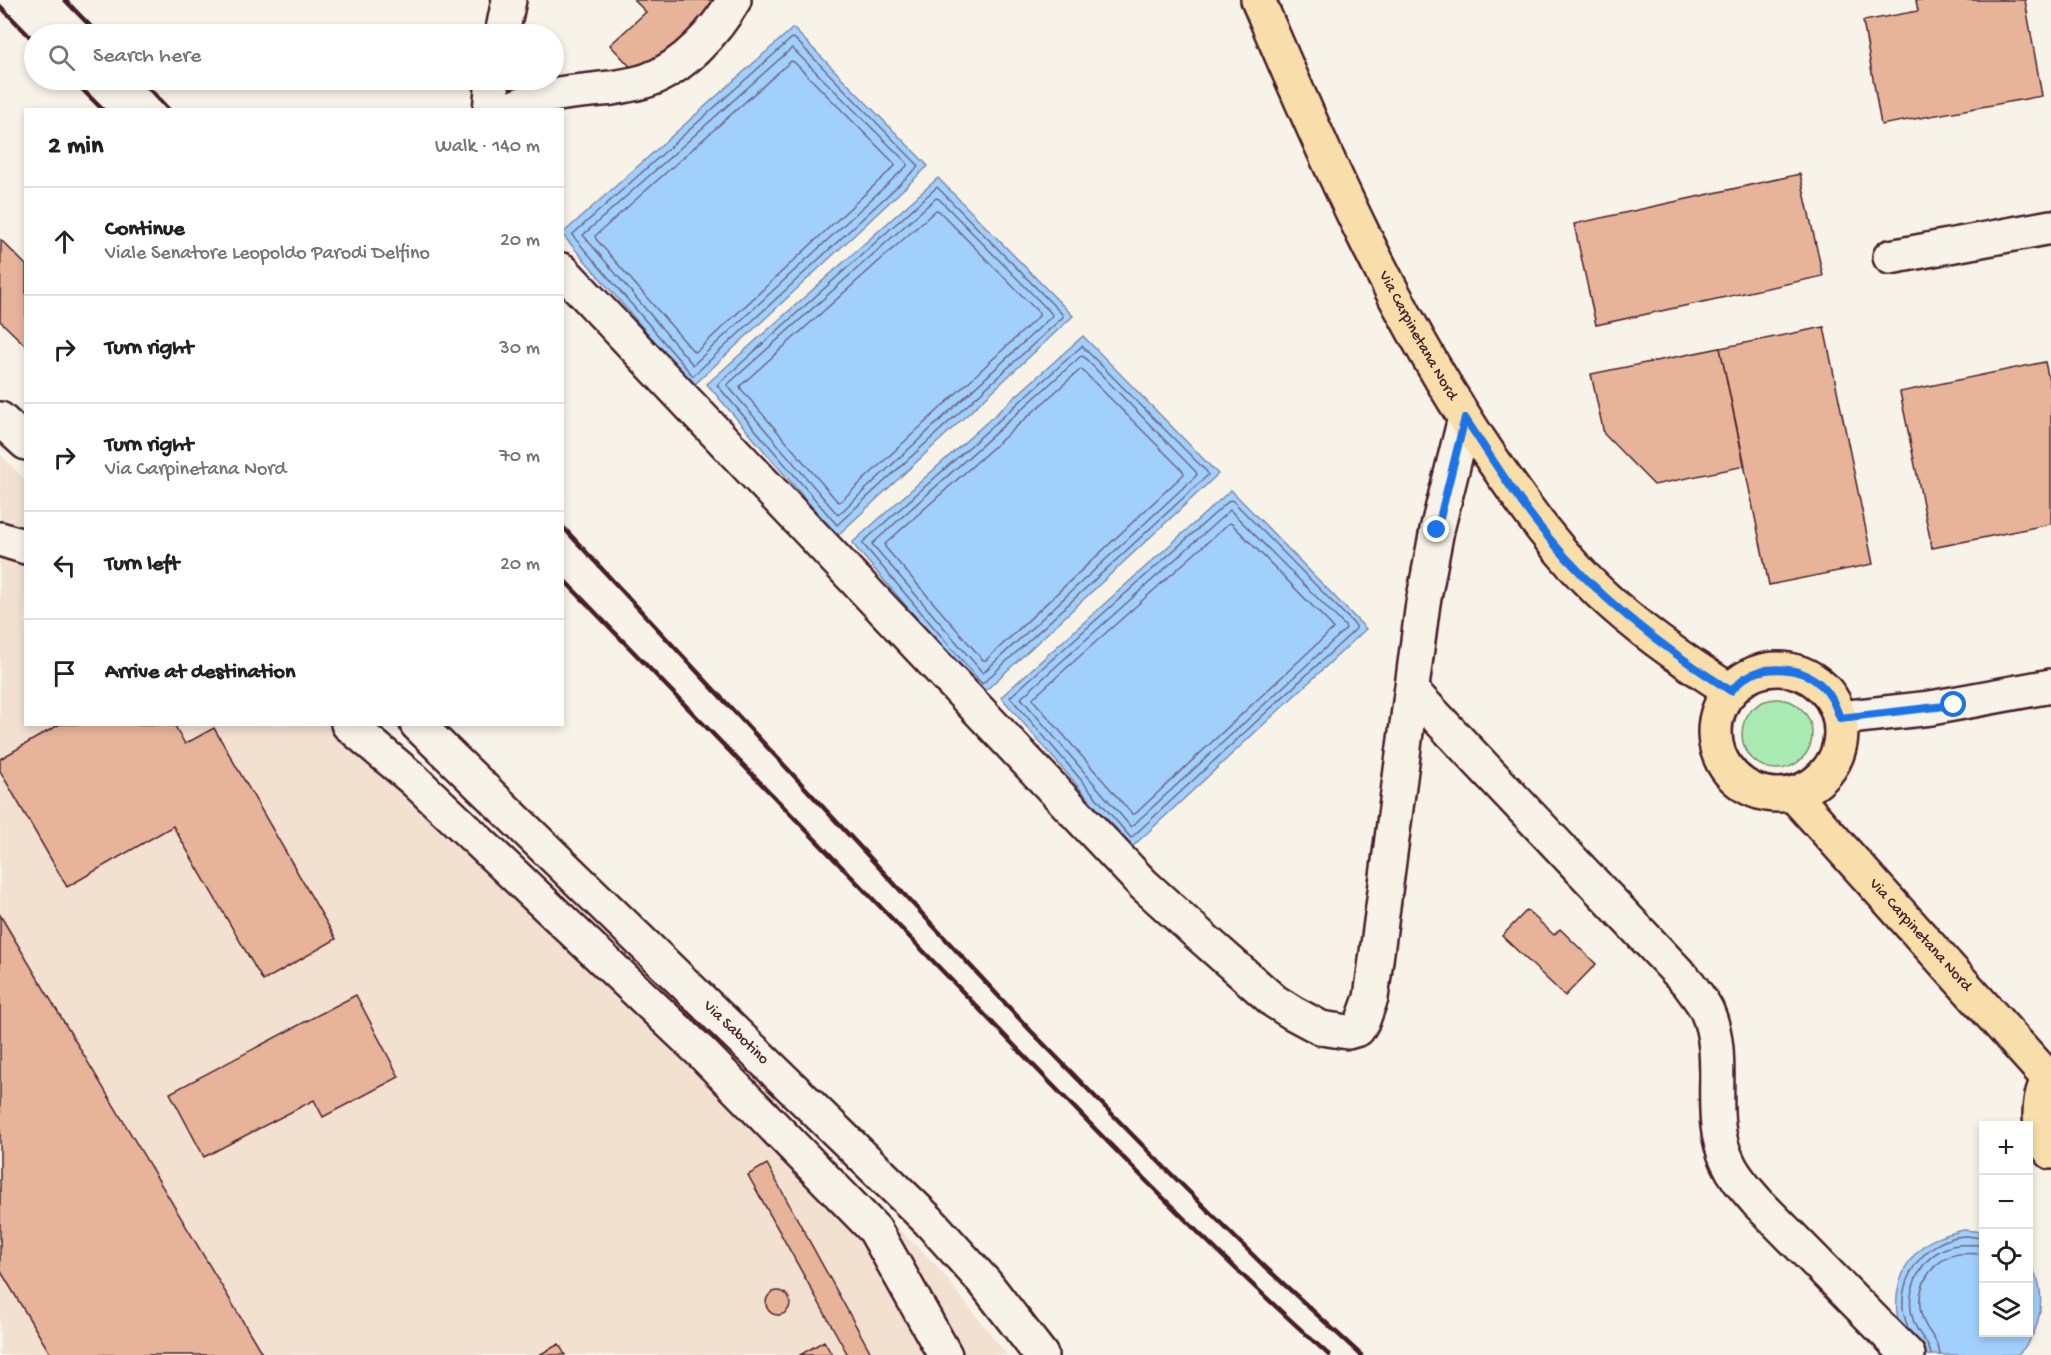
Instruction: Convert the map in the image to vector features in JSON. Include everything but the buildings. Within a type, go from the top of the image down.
[{"type":"main road","name":"Via Carpinetana Nord","points":[[1258,0],[1331,166],[1388,283],[1439,377],[1526,508],[1574,567],[1601,594],[1671,650],[1731,691]]},
{"type":"main road","points":[[1764,670],[1793,671],[1820,684],[1833,699],[1840,718],[1842,737],[1837,756],[1827,773],[1812,786],[1793,794],[1773,795],[1754,790],[1737,780],[1724,765],[1716,746],[1715,726],[1720,707],[1731,691],[1745,678],[1764,670]]},
{"type":"main road","name":"Via Carpinetana Nord","points":[[1793,794],[2050,1077]]},
{"type":"main road","points":[[2050,1077],[2041,1101],[2041,1125],[2051,1152]]},
{"type":"street","points":[[504,24],[509,0]]},
{"type":"street","points":[[514,108],[541,96],[612,88],[647,81],[662,74],[705,40],[721,21],[734,0]]},
{"type":"street","points":[[490,108],[492,90]]},
{"type":"street","points":[[1890,257],[2051,227]]},
{"type":"street","points":[[564,272],[1143,884],[1274,1001],[1309,1023],[1336,1032],[1358,1029],[1371,998],[1430,567],[1465,418]]},
{"type":"street","points":[[0,419],[24,441]]},
{"type":"street","points":[[0,539],[24,546]]},
{"type":"street","points":[[1840,718],[1931,708],[2051,686]]},
{"type":"street","points":[[1412,691],[1689,984],[1707,1011],[1712,1027],[1719,1125],[1727,1162],[1758,1203],[1908,1355]]},
{"type":"street","points":[[2006,695],[2051,706]]},
{"type":"street","points":[[350,726],[414,780],[702,1053],[875,1230],[945,1355]]},
{"type":"street","name":"Via Sabotino","points":[[419,726],[928,1220],[986,1284],[1041,1355]]},
{"type":"shaded area","points":[[0,454],[24,479],[24,726],[372,726],[935,1264],[1007,1355],[0,1355]]},
{"type":"green space","points":[[1770,699],[1784,699],[1797,705],[1806,714],[1812,727],[1810,747],[1802,759],[1784,769],[1770,769],[1757,763],[1748,754],[1742,741],[1742,727],[1748,714],[1757,705]]},
{"type":"water","points":[[793,28],[928,166],[693,386],[564,236],[564,232]]},
{"type":"water","points":[[938,178],[1073,316],[837,536],[707,384]]},
{"type":"water","points":[[1083,336],[1218,474],[982,694],[852,543]]},
{"type":"water","points":[[1231,490],[1366,629],[1131,848],[1001,697]]},
{"type":"water","points":[[1964,1230],[1979,1232],[1979,1337],[2032,1337],[2017,1355],[1921,1355],[1903,1333],[1897,1311],[1902,1276],[1907,1265],[1922,1247],[1942,1236]]},
{"type":"water","points":[[2033,1270],[2039,1284],[2040,1294],[2040,1313],[2033,1334]]},
{"type":"railway","points":[[65,0],[88,24]]},
{"type":"railway","points":[[0,6],[24,31]]},
{"type":"railway","points":[[83,90],[101,108]]},
{"type":"railway","points":[[150,90],[167,108]]},
{"type":"railway","points":[[564,528],[1030,1030],[1263,1265],[1361,1355]]},
{"type":"railway","points":[[564,580],[1140,1175],[1329,1355]]},
{"type":"route","points":[[1437,530],[1465,418],[1526,508],[1574,567],[1601,594],[1635,622],[1731,691],[1745,678],[1764,670],[1784,669],[1803,674],[1820,684],[1833,699],[1840,718],[1954,705]]}]
